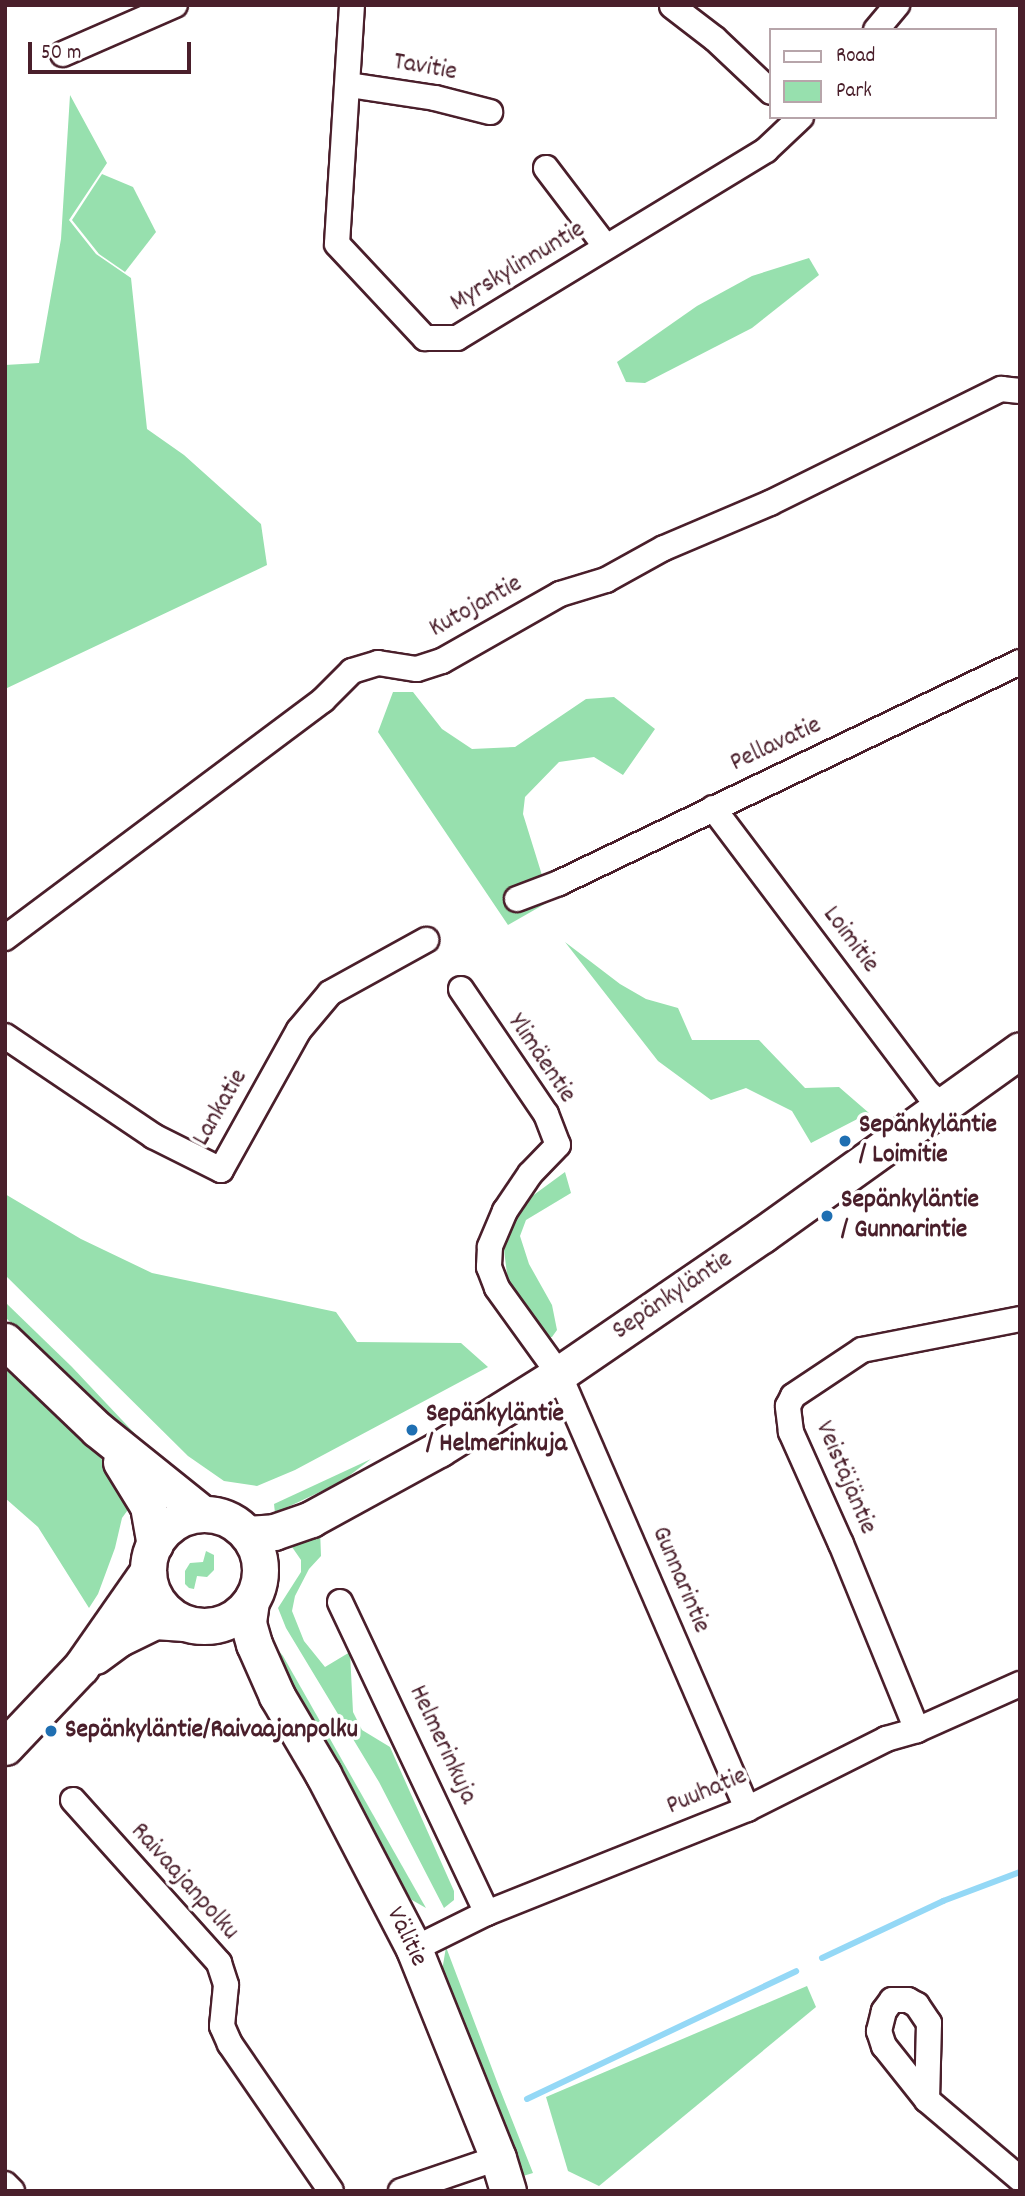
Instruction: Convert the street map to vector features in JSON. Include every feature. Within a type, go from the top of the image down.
[{"type":"main road","name":"Sepänkyläntie","points":[[247,1534],[274,1532],[311,1519],[439,1449],[559,1374],[762,1235],[1020,1050]]},
{"type":"main road","points":[[5,1341],[97,1429],[202,1513],[228,1520],[247,1534],[259,1560],[255,1590],[240,1614],[222,1624],[194,1625],[155,1621],[118,1639],[81,1667],[7,1743]]},
{"type":"main road","points":[[97,1429],[134,1479],[148,1506],[157,1601],[169,1615],[194,1625]]},
{"type":"main road","points":[[81,1667],[171,1525],[202,1513]]},
{"type":"main road","name":"Sepänkyläntie","points":[[255,1590],[283,1548],[311,1519]]},
{"type":"main road","name":"Välitie","points":[[255,1590],[248,1623],[251,1637],[277,1696],[323,1774],[414,1949],[503,2175]]},
{"type":"main road","name":"Välitie","points":[[194,1625],[218,1636],[277,1696]]},
{"type":"street","points":[[63,54],[175,5]]},
{"type":"street","name":"Myrskylinnuntie","points":[[352,5],[337,244],[425,338],[457,338],[766,150],[799,119]]},
{"type":"street","points":[[878,28],[897,5]]},
{"type":"street","points":[[672,6],[715,39],[769,90]]},
{"type":"street","name":"Tavitie","points":[[349,85],[435,98],[490,112]]},
{"type":"street","points":[[546,168],[606,247]]},
{"type":"street","name":"Kutojantie","points":[[5,938],[323,700],[352,671],[378,663],[418,669],[442,661],[560,594],[606,580],[664,548],[770,503],[1001,389],[1020,391]]},
{"type":"street","name":"Pellavatie","points":[[517,899],[559,883],[1020,662]]},
{"type":"street","name":"Loimitie","points":[[713,808],[928,1093],[942,1105]]},
{"type":"street","name":"Lankatie","points":[[5,1036],[153,1136],[221,1170],[299,1030],[330,993],[425,940]]},
{"type":"street","name":"Ylimäentie","points":[[460,989],[546,1114],[558,1145],[530,1174],[505,1211],[491,1247],[489,1267],[497,1288],[559,1374]]},
{"type":"street","name":"Veistäjäntie","points":[[917,1730],[841,1544],[791,1432],[788,1406],[793,1396],[862,1350],[1020,1319]]},
{"type":"street","name":"Gunnarintie","points":[[559,1374],[747,1809]]},
{"type":"street","name":"Helmerinkuja","points":[[340,1602],[487,1913]]},
{"type":"street","name":"Puuhatie","points":[[414,1949],[487,1913],[747,1809],[886,1739],[917,1730],[1020,1684]]},
{"type":"street","name":"Raivaajanpolku","points":[[73,1800],[219,1963],[226,1985],[222,2026],[230,2044],[331,2191]]},
{"type":"street","points":[[927,2101],[1020,2179]]},
{"type":"street","points":[[401,2191],[503,2175]]},
{"type":"street","points":[[5,2184],[12,2191]]},
{"type":"green space","points":[[70,95],[107,163],[69,220],[96,254],[131,278],[147,429],[184,455],[261,524],[267,565],[5,689],[5,365],[39,363],[61,239]]},
{"type":"green space","points":[[102,174],[133,187],[156,232],[125,272],[99,254],[72,220]]},
{"type":"green space","points":[[809,258],[819,275],[752,328],[645,383],[626,382],[617,362],[697,306],[752,276]]},
{"type":"green space","points":[[393,692],[413,692],[442,729],[472,749],[515,747],[586,699],[614,697],[655,729],[623,775],[594,757],[559,762],[525,797],[523,814],[550,901],[508,925],[378,732]]},
{"type":"green space","points":[[565,942],[620,984],[646,999],[678,1008],[692,1040],[759,1040],[805,1088],[839,1087],[869,1113],[811,1143],[792,1111],[746,1088],[711,1100],[658,1061]]},
{"type":"green space","points":[[565,1172],[571,1193],[526,1220],[520,1236],[529,1264],[552,1305],[557,1330],[552,1337],[538,1338],[508,1282],[504,1250],[520,1205]]},
{"type":"green space","points":[[5,1194],[81,1239],[152,1273],[336,1312],[357,1342],[461,1343],[488,1367],[295,1470],[257,1486],[224,1481],[188,1456],[5,1275]]},
{"type":"green space","points":[[5,1302],[72,1367],[171,1472],[167,1475],[5,1317]]},
{"type":"green space","points":[[5,1359],[85,1439],[135,1500],[122,1518],[115,1548],[98,1594],[89,1608],[38,1527],[5,1498]]},
{"type":"green space","points":[[371,1459],[341,1482],[275,1513],[274,1504]]},
{"type":"green space","points":[[320,1529],[321,1556],[309,1569],[295,1596],[292,1611],[304,1641],[325,1667],[350,1652],[353,1712],[362,1730],[390,1747],[454,1891],[454,1900],[444,1908],[379,1782],[286,1628],[278,1608],[301,1572],[301,1560],[292,1547]]},
{"type":"green space","points":[[206,1551],[214,1555],[214,1570],[207,1577],[197,1576],[194,1589],[189,1588],[185,1584],[185,1571],[190,1563],[203,1562]]},
{"type":"green space","points":[[262,1644],[274,1645],[283,1656],[426,1908],[412,1900],[400,1884]]},
{"type":"green space","points":[[446,1947],[533,2173],[523,2176],[492,2091],[442,1971]]},
{"type":"green space","points":[[807,1986],[816,2007],[599,2186],[568,2171],[546,2097]]},
{"type":"waterway","points":[[822,1958],[943,1901],[1020,1872]]},
{"type":"waterway","points":[[527,2099],[796,1971]]},
{"type":"place","name":"Sepänkyläntie / Loimitie","points":[[845,1141]]},
{"type":"place","name":"Sepänkyläntie / Gunnarintie","points":[[827,1216]]},
{"type":"place","name":"Sepänkyläntie / Helmerinkuja","points":[[412,1430]]},
{"type":"place","name":"Sepänkyläntie/Raivaajanpolku","points":[[51,1731]]}]
